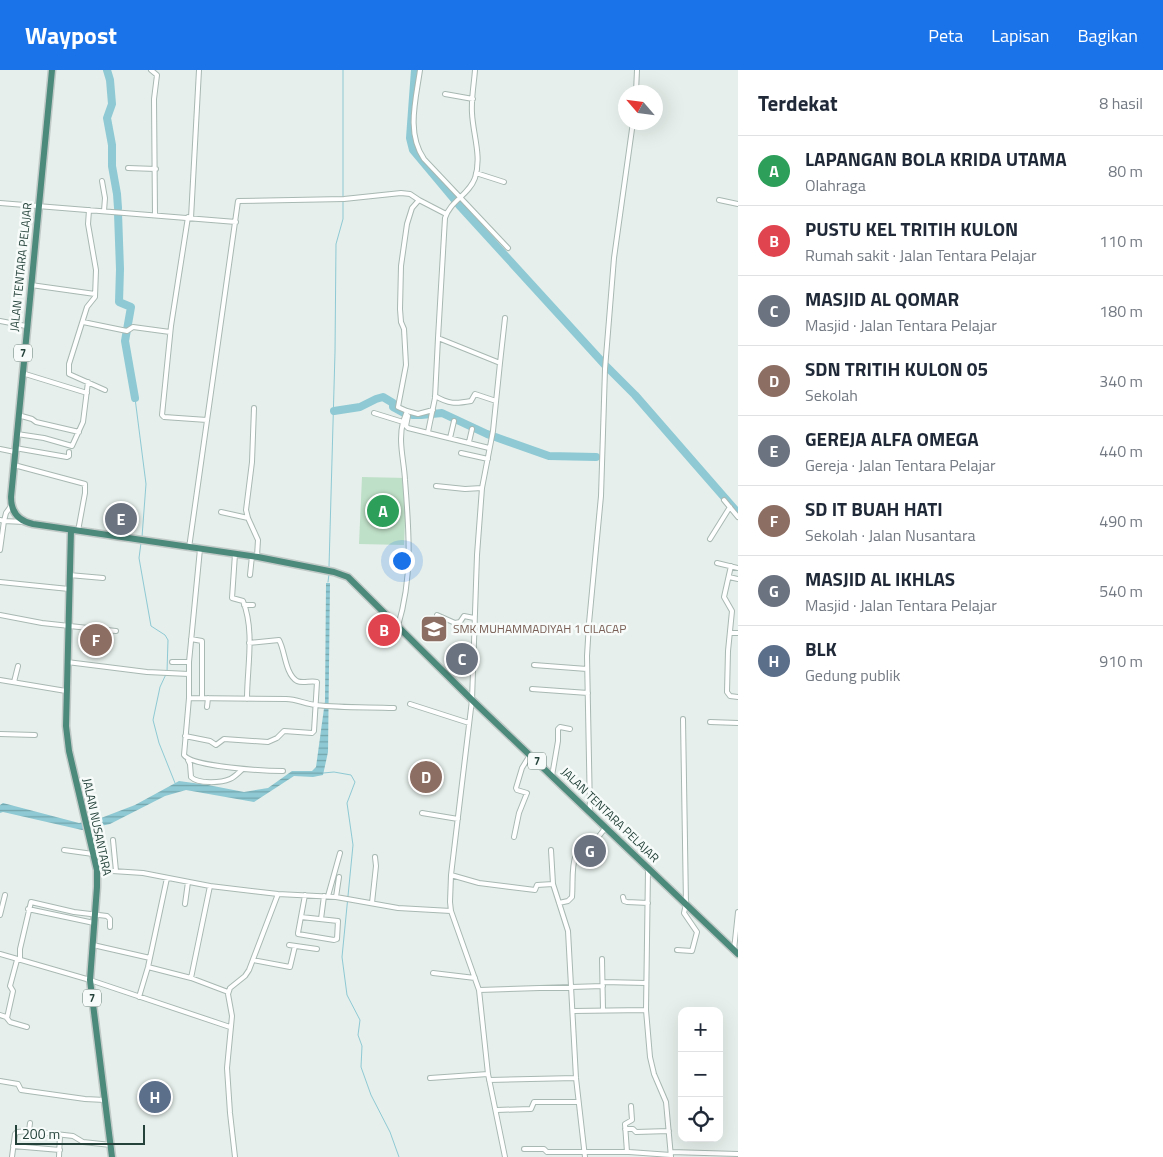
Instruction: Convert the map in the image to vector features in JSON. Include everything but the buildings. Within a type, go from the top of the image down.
[{"type":"highway","name":"JALAN TENTARA PELAJAR","points":[[11,506],[26,326],[52,70]]},
{"type":"highway","points":[[11,506],[18,518],[26,522]]},
{"type":"highway","name":"7","points":[[26,522],[189,548],[255,556]]},
{"type":"highway","name":"JALAN NUSANTARA","points":[[71,530],[66,662],[66,726],[69,752],[83,818],[97,870],[98,887],[90,980],[112,1157]]},
{"type":"highway","name":"JALAN TENTARA PELAJAR","points":[[255,556],[342,574],[354,582],[472,700],[736,952]]},
{"type":"street","points":[[151,70],[157,75],[154,98],[155,215]]},
{"type":"street","points":[[199,70],[189,218],[170,332],[162,415],[207,420]]},
{"type":"street","points":[[420,70],[413,128],[416,147],[424,159],[459,198],[508,248]]},
{"type":"street","points":[[428,432],[435,396],[446,214],[450,207],[468,190],[476,173],[478,152],[472,113],[475,70]]},
{"type":"street","points":[[637,85],[638,70]]},
{"type":"street","points":[[445,94],[473,99]]},
{"type":"street","points":[[590,812],[588,623],[601,496],[605,369],[614,258],[631,130]]},
{"type":"street","points":[[128,168],[156,169]]},
{"type":"street","points":[[476,173],[504,182]]},
{"type":"street","points":[[102,181],[105,198],[104,211]]},
{"type":"street","points":[[189,548],[239,199],[344,199],[401,192],[410,194],[446,214]]},
{"type":"street","points":[[419,200],[412,208],[407,224],[400,284],[400,322],[404,329],[406,366],[398,407],[407,414],[432,412]]},
{"type":"street","points":[[719,200],[738,204]]},
{"type":"street","points":[[0,203],[236,222]]},
{"type":"street","points":[[89,210],[88,224],[96,270],[95,294],[94,300],[87,307],[68,371],[69,374],[105,390]]},
{"type":"street","points":[[31,285],[95,294]]},
{"type":"street","points":[[505,318],[493,431],[482,488],[474,618],[472,700],[451,874],[451,911],[479,990],[488,1074],[497,1110],[505,1157]]},
{"type":"street","points":[[0,321],[26,326]]},
{"type":"street","points":[[83,322],[127,331],[133,327],[170,332]]},
{"type":"street","points":[[438,338],[500,363]]},
{"type":"street","points":[[22,373],[87,393]]},
{"type":"street","points":[[17,434],[44,438],[71,446],[84,419],[88,382]]},
{"type":"street","points":[[435,396],[447,403],[470,401],[475,394],[496,401]]},
{"type":"street","points":[[250,575],[258,540],[248,518],[246,502],[252,462],[254,408]]},
{"type":"street","points":[[374,413],[403,422]]},
{"type":"street","points":[[398,626],[405,603],[410,548],[404,468],[400,447],[403,422],[407,414]]},
{"type":"street","points":[[407,414],[406,426],[490,448]]},
{"type":"street","points":[[18,415],[36,422],[79,432]]},
{"type":"street","points":[[450,438],[454,421]]},
{"type":"street","points":[[469,442],[472,429]]},
{"type":"street","points":[[0,449],[67,457],[70,452]]},
{"type":"street","points":[[461,453],[488,459]]},
{"type":"street","points":[[14,465],[85,484],[86,493],[78,531]]},
{"type":"street","points":[[436,486],[464,489],[482,488]]},
{"type":"street","points":[[724,500],[738,517]]},
{"type":"street","points":[[0,550],[2,521],[11,506]]},
{"type":"street","points":[[710,539],[730,507]]},
{"type":"street","points":[[221,512],[248,518]]},
{"type":"street","points":[[2,521],[26,522]]},
{"type":"street","points":[[200,549],[189,662],[184,755],[190,764],[191,776],[196,780],[224,781],[232,778],[242,769]]},
{"type":"street","points":[[235,554],[232,598],[242,600],[244,604],[249,643],[247,699]]},
{"type":"street","points":[[718,563],[738,568]]},
{"type":"street","points":[[731,566],[724,597],[732,609],[727,692],[730,696],[738,697]]},
{"type":"street","points":[[69,575],[102,578]]},
{"type":"street","points":[[728,577],[738,579]]},
{"type":"street","points":[[0,582],[69,589]]},
{"type":"street","points":[[244,604],[254,605]]},
{"type":"street","points":[[0,615],[36,622],[116,631]]},
{"type":"street","points":[[437,615],[455,623],[460,622],[464,616],[474,618]]},
{"type":"street","points":[[730,633],[738,633]]},
{"type":"street","points":[[191,639],[202,641],[202,698]]},
{"type":"street","points":[[185,736],[216,745],[224,739],[268,742],[274,740],[284,731],[312,733],[315,727],[317,682],[300,682],[295,680],[284,658],[281,642],[273,640],[249,643]]},
{"type":"street","points":[[66,662],[162,674],[189,674]]},
{"type":"street","points":[[172,662],[189,662]]},
{"type":"street","points":[[14,682],[18,666]]},
{"type":"street","points":[[534,666],[588,669]]},
{"type":"street","points":[[0,680],[66,691]]},
{"type":"street","points":[[532,689],[588,693]]},
{"type":"street","points":[[188,698],[286,698],[317,705],[394,708]]},
{"type":"street","points":[[207,707],[208,698]]},
{"type":"street","points":[[410,704],[469,723]]},
{"type":"street","points":[[677,950],[692,951],[697,932],[684,915],[686,904],[683,719]]},
{"type":"street","points":[[710,722],[738,723]]},
{"type":"street","points":[[552,776],[558,741],[558,729],[560,727],[570,729]]},
{"type":"street","points":[[0,734],[35,735]]},
{"type":"street","points":[[514,836],[519,813],[527,793],[516,788],[522,768],[530,754]]},
{"type":"street","points":[[188,760],[221,767],[284,771]]},
{"type":"street","points":[[422,814],[458,818]]},
{"type":"street","points":[[559,903],[568,901],[572,897],[574,856],[583,844],[596,840],[606,827]]},
{"type":"street","points":[[114,840],[116,871]]},
{"type":"street","points":[[64,850],[93,854]]},
{"type":"street","points":[[551,850],[553,884],[568,930],[576,1078],[584,1155]]},
{"type":"street","points":[[321,919],[326,896],[340,853]]},
{"type":"street","points":[[372,903],[376,866],[375,857]]},
{"type":"street","points":[[648,867],[646,1010],[651,1065],[666,1102],[671,1155]]},
{"type":"street","points":[[97,870],[116,871],[210,886],[278,894],[336,897],[398,908],[451,911]]},
{"type":"street","points":[[451,874],[479,883],[510,888],[535,890],[537,885],[553,884]]},
{"type":"street","points":[[140,997],[166,878]]},
{"type":"street","points":[[336,897],[339,878]]},
{"type":"street","points":[[185,904],[188,882]]},
{"type":"street","points":[[191,978],[210,886]]},
{"type":"street","points":[[235,1157],[227,1068],[232,1016],[228,992],[233,985],[245,976],[278,894]]},
{"type":"street","points":[[0,914],[5,895]]},
{"type":"street","points":[[301,917],[338,922],[336,940],[298,933],[301,917],[305,896]]},
{"type":"street","points":[[623,897],[624,901],[627,902],[648,903]]},
{"type":"street","points":[[7,1018],[12,991],[10,986],[18,960],[30,903],[108,917],[110,927]]},
{"type":"street","points":[[28,909],[94,923]]},
{"type":"street","points":[[736,952],[738,912]]},
{"type":"street","points":[[253,960],[290,967],[302,935]]},
{"type":"street","points":[[93,945],[150,958]]},
{"type":"street","points":[[289,945],[317,949]]},
{"type":"street","points":[[0,954],[90,980],[230,1027]]},
{"type":"street","points":[[602,959],[603,1010]]},
{"type":"street","points":[[148,967],[191,978],[228,992]]},
{"type":"street","points":[[433,973],[475,978]]},
{"type":"street","points":[[479,990],[646,983]]},
{"type":"street","points":[[573,1011],[646,1010]]},
{"type":"street","points":[[0,1015],[7,1018],[10,1022],[28,1027]]},
{"type":"street","points":[[430,1078],[488,1074]]},
{"type":"street","points":[[490,1080],[576,1078]]},
{"type":"street","points":[[0,1081],[18,1084],[21,1090],[105,1100]]},
{"type":"street","points":[[497,1110],[531,1110],[534,1102],[578,1102]]},
{"type":"street","points":[[627,1152],[625,1129],[626,1122],[632,1120],[631,1106]]},
{"type":"street","points":[[29,1131],[30,1123]]},
{"type":"street","points":[[625,1129],[633,1129],[636,1132],[669,1131]]},
{"type":"street","points":[[12,1157],[17,1132],[29,1131],[74,1136],[83,1142],[111,1145]]},
{"type":"street","points":[[59,1157],[60,1135]]},
{"type":"street","points":[[13,1146],[60,1150]]},
{"type":"street","points":[[524,1149],[544,1149],[547,1152],[584,1155],[627,1152],[671,1155],[738,1154]]},
{"type":"green space","points":[[362,477],[407,478],[404,545],[359,544]]},
{"type":"water","points":[[326,583],[330,583],[328,752],[323,775],[313,777],[294,776],[254,802],[186,790],[165,796],[110,824],[82,830],[3,812],[0,813],[0,805],[3,803],[79,823],[101,818],[135,805],[179,781],[244,792],[268,788],[292,771],[312,771],[316,767],[325,701]]},
{"type":"waterway","points":[[107,70],[110,80],[112,104],[107,118],[112,145],[112,166],[118,208]]},
{"type":"waterway","points":[[329,567],[336,244],[343,219],[343,70]]},
{"type":"waterway","points":[[415,70],[410,138],[413,150],[459,205],[605,365],[635,395],[738,513]]},
{"type":"waterway","points":[[118,213],[119,302],[131,307],[125,341],[135,398]]},
{"type":"waterway","points":[[334,411],[360,407],[383,397],[393,403],[393,407],[404,413],[413,415],[442,413],[487,434],[549,456],[596,457]]},
{"type":"waterway","points":[[135,398],[146,484],[142,537]]},
{"type":"waterway","points":[[141,543],[139,558],[151,626],[165,635],[168,640],[167,672],[160,687],[153,720],[159,743],[175,783]]},
{"type":"waterway","points":[[328,582],[329,574]]},
{"type":"waterway","points":[[323,773],[334,772],[351,775],[355,782],[347,803],[353,845],[342,957],[347,995],[360,1020],[358,1035],[362,1046],[361,1067],[371,1095],[390,1132],[399,1157]]},
{"type":"place","name":"LAPANGAN BOLA KRIDA UTAMA","points":[[383,511]]},
{"type":"place","name":"GEREJA ALFA OMEGA","points":[[121,519]]},
{"type":"place","name":"SMK MUHAMMADIYAH 1 CILACAP","points":[[434,629]]},
{"type":"place","name":"PUSTU KEL TRITIH KULON","points":[[384,630]]},
{"type":"place","name":"SD IT BUAH HATI","points":[[96,640]]},
{"type":"place","name":"MASJID AL QOMAR","points":[[462,659]]},
{"type":"place","name":"SDN TRITIH KULON 05","points":[[426,777]]},
{"type":"place","name":"MASJID AL IKHLAS","points":[[590,851]]},
{"type":"place","name":"BLK","points":[[155,1097]]}]
